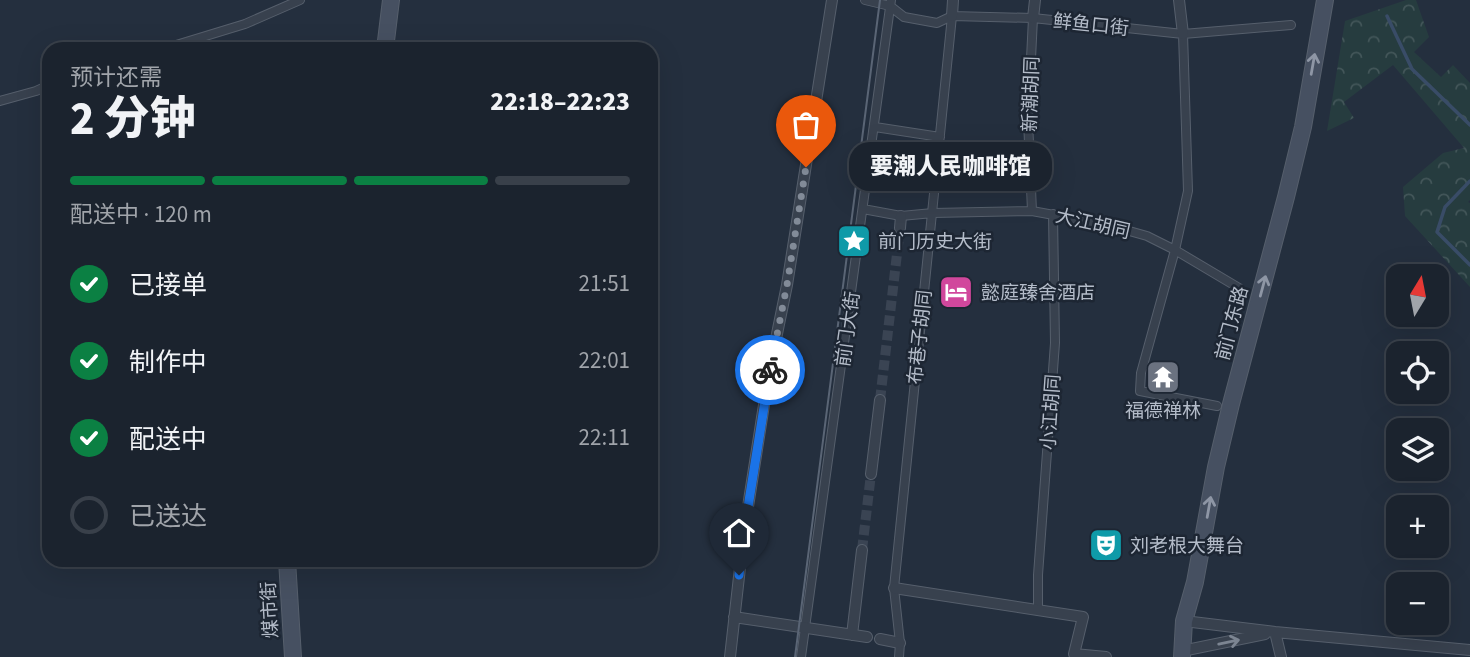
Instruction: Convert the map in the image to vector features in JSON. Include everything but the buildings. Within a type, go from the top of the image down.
[{"type":"main road","points":[[386,42],[391,0]]},
{"type":"main road","name":"前门东路","points":[[1182,654],[1184,621],[1195,582],[1216,467],[1303,127],[1325,0]]},
{"type":"main road","name":"煤市街","points":[[287,567],[293,657]]},
{"type":"street","points":[[186,42],[245,24],[300,0]]},
{"type":"street","points":[[730,657],[748,505],[769,373],[787,285],[832,0]]},
{"type":"street","name":"鲜鱼口街","points":[[865,0],[892,5],[904,17],[937,23],[952,16],[1033,18],[1183,34],[1291,25]]},
{"type":"street","points":[[952,16],[953,0]]},
{"type":"street","points":[[1033,18],[1035,0]]},
{"type":"street","points":[[1179,0],[1183,34],[1188,191],[1175,250],[1141,373],[1140,391],[1217,406]]},
{"type":"street","name":"前门大街","points":[[801,657],[892,5]]},
{"type":"street","name":"布巷子胡同","points":[[900,657],[894,588],[952,16]]},
{"type":"street","name":"新潮胡同","points":[[1032,211],[1028,120],[1033,18]]},
{"type":"street","points":[[0,101],[42,88]]},
{"type":"street","points":[[874,127],[940,137]]},
{"type":"street","name":"大江胡同","points":[[863,209],[901,216],[1032,211],[1108,225],[1147,236],[1239,288]]},
{"type":"street","name":"小江胡同","points":[[1038,610],[1038,575],[1055,343],[1052,214]]},
{"type":"street","points":[[900,228],[901,216]]},
{"type":"street","points":[[871,474],[880,401]]},
{"type":"street","points":[[852,635],[862,550]]},
{"type":"street","points":[[894,588],[1083,617],[1074,654],[1106,657]]},
{"type":"street","points":[[734,617],[867,637]]},
{"type":"street","points":[[1184,621],[1470,650]]},
{"type":"street","points":[[1182,654],[1275,632]]},
{"type":"street","points":[[1275,632],[1281,657]]},
{"type":"street","points":[[880,639],[900,643]]},
{"type":"green space","points":[[1406,0],[1416,0],[1429,37],[1414,52],[1441,77],[1453,65],[1470,83],[1470,287],[1405,216],[1403,187],[1443,153],[1464,148],[1393,65],[1344,102],[1354,118],[1327,131],[1345,21]]},
{"type":"waterway","points":[[1387,16],[1412,69],[1470,125]]},
{"type":"waterway","points":[[1470,181],[1445,207],[1437,232],[1470,265]]},
{"type":"tunnel","points":[[880,400],[900,228]]},
{"type":"tunnel","points":[[862,550],[871,474]]},
{"type":"tram line","points":[[795,657],[880,0]]},
{"type":"way so far","points":[[770,370],[806,167]]},
{"type":"place","name":"要潮人民咖啡馆","points":[[806,167]]},
{"type":"place","name":"前门历史大街","points":[[854,241]]},
{"type":"place","name":"懿庭臻舍酒店","points":[[956,292]]},
{"type":"place","name":"福德禅林","points":[[1163,377]]},
{"type":"place","name":"刘老根大舞台","points":[[1106,545]]},
{"type":"route","points":[[739,575],[770,370]]}]
